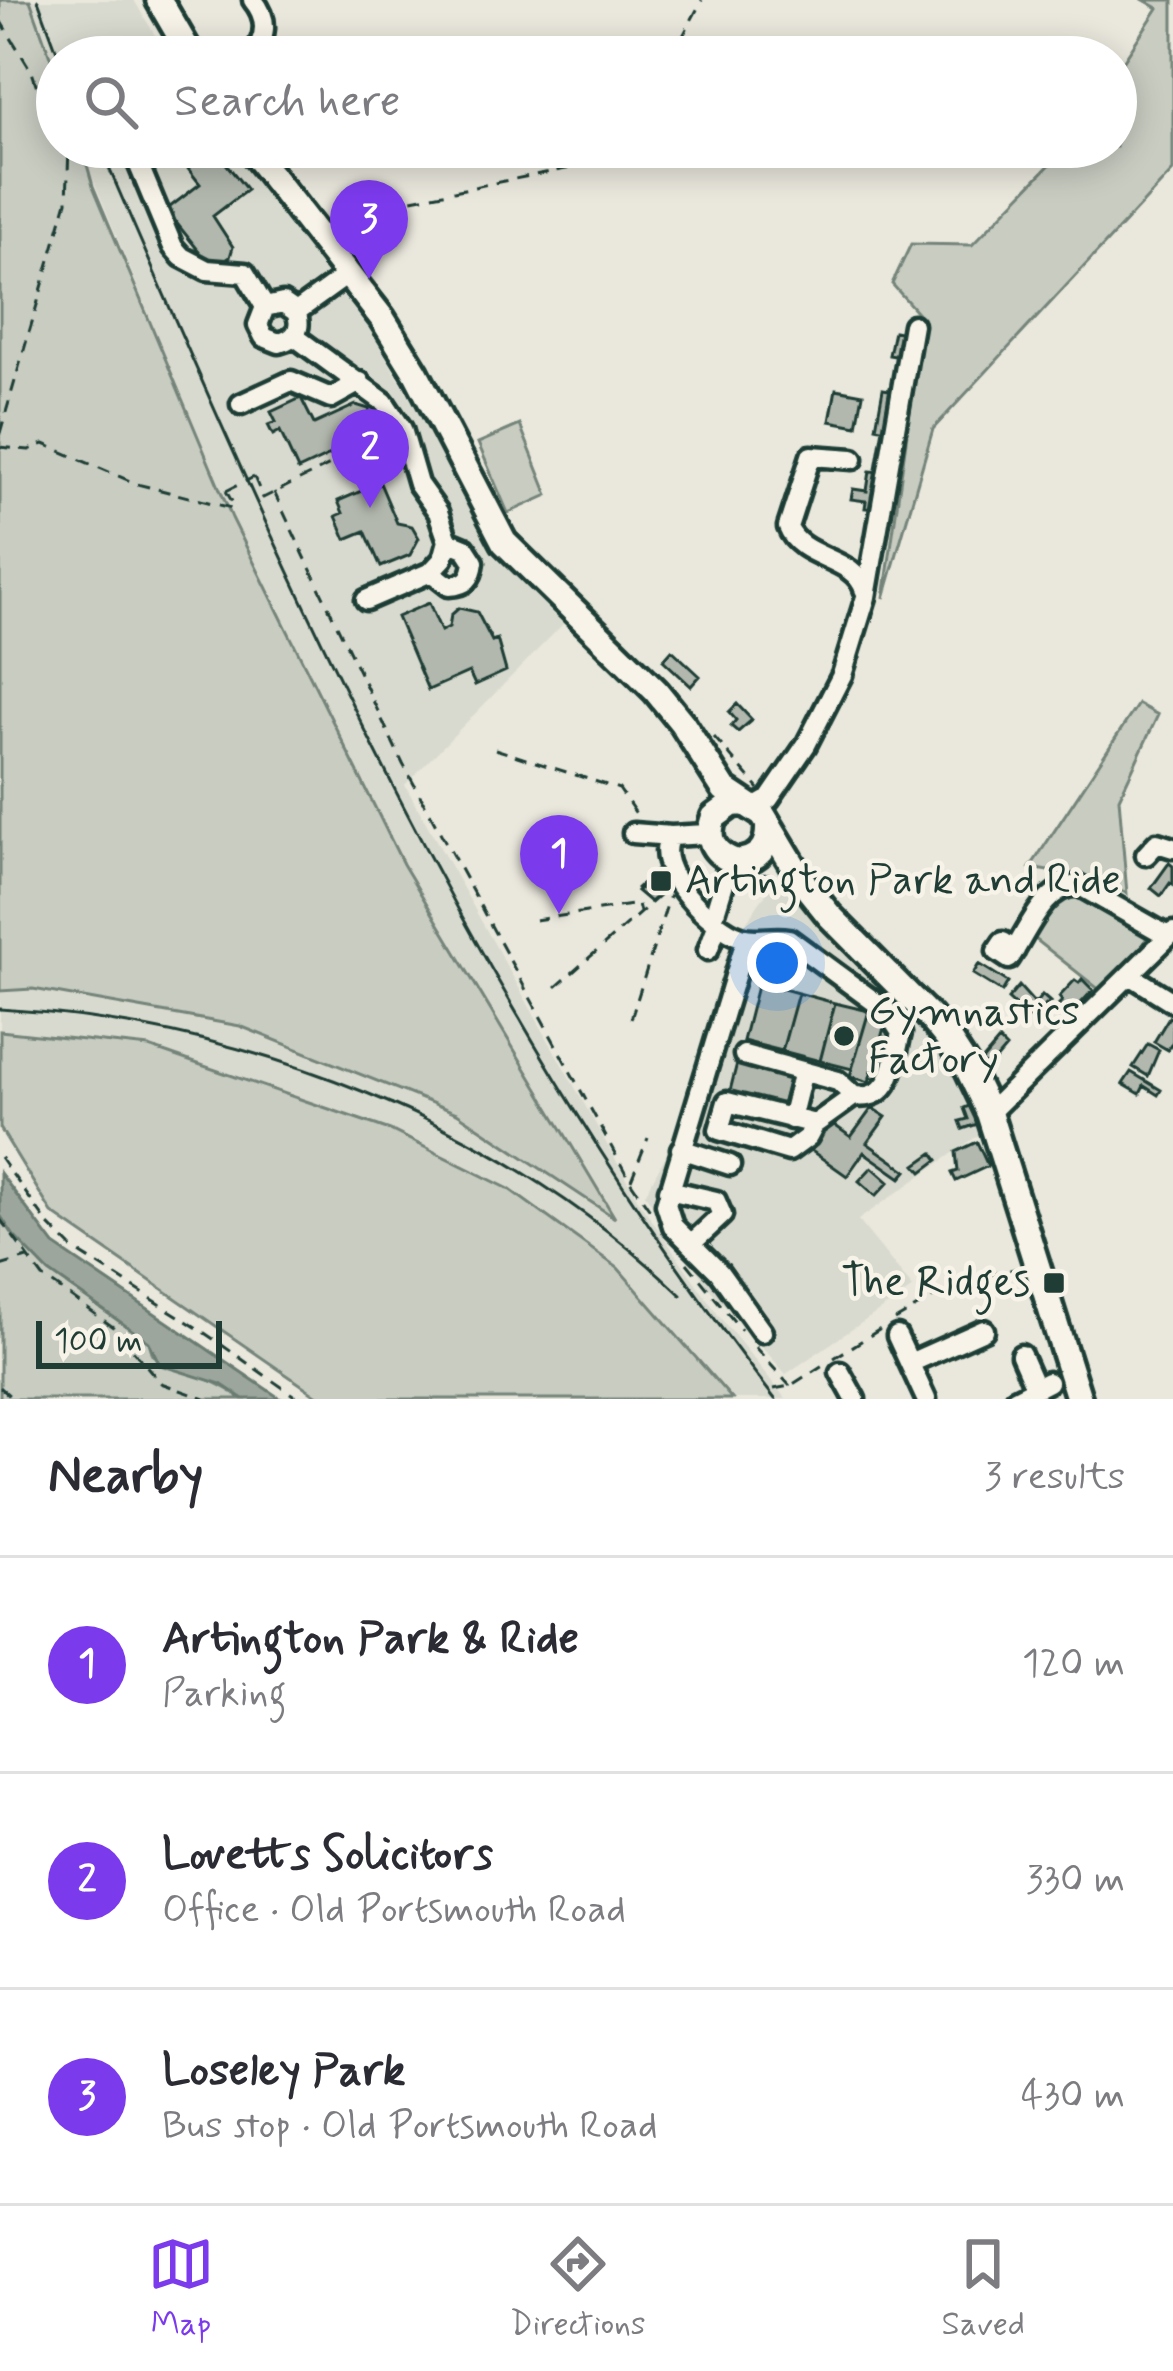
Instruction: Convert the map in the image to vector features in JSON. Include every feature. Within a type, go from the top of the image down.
[{"type":"main road","points":[[159,0],[180,36]]},
{"type":"main road","points":[[266,168],[350,273],[416,373],[504,542],[656,692],[724,789],[756,812],[805,885],[856,946],[929,1016],[968,1069],[989,1113],[1079,1399]]},
{"type":"main road","points":[[700,752],[715,850],[741,862],[788,870],[805,885]]},
{"type":"main road","points":[[712,822],[733,803],[756,812]]},
{"type":"main road","points":[[741,862],[764,848],[756,812]]},
{"type":"street","points":[[253,0],[265,26],[263,36]]},
{"type":"street","points":[[140,168],[173,247],[207,270],[245,273],[265,308]]},
{"type":"street","points":[[296,312],[350,273]]},
{"type":"street","points":[[283,303],[296,312],[299,327],[294,336],[278,344],[264,337],[258,325],[265,308],[283,303]]},
{"type":"street","points":[[756,812],[806,745],[842,675],[866,597],[913,325]]},
{"type":"street","points":[[294,336],[384,401],[402,430],[418,484],[438,512],[448,541],[442,560],[431,572],[366,600]]},
{"type":"street","points":[[241,404],[291,381],[331,398],[360,382]]},
{"type":"street","points":[[853,458],[811,456],[788,527],[797,542],[861,578],[866,597]]},
{"type":"street","points":[[431,572],[449,586],[462,585],[472,576],[474,562],[465,548],[448,541]]},
{"type":"street","points":[[639,831],[695,836],[707,834],[712,822]]},
{"type":"street","points":[[671,836],[665,845],[665,860],[693,904],[716,915],[746,940],[789,939],[887,1011],[901,1033],[886,1085],[870,1099],[854,1096],[838,1081],[744,1055]]},
{"type":"street","points":[[1146,855],[1157,843],[1173,848]]},
{"type":"street","points":[[708,950],[716,915],[741,862]]},
{"type":"street","points":[[989,1113],[1171,934],[1081,886],[1067,885],[1055,891],[1015,950]]},
{"type":"street","points":[[746,940],[666,1204],[686,1249],[718,1271],[762,1332]]},
{"type":"street","points":[[1130,975],[1173,1001]]},
{"type":"street","points":[[791,1119],[803,1071]]},
{"type":"street","points":[[815,1124],[727,1102],[719,1130],[789,1150],[854,1096]]},
{"type":"street","points":[[681,1149],[730,1165]]},
{"type":"street","points":[[669,1190],[721,1206],[722,1215],[686,1249]]},
{"type":"street","points":[[910,1363],[983,1330]]},
{"type":"street","points":[[897,1336],[920,1397]]},
{"type":"street","points":[[1015,1399],[1041,1384],[1021,1355]]},
{"type":"street","points":[[839,1372],[855,1399]]},
{"type":"path","points":[[683,36],[702,0]]},
{"type":"path","points":[[0,20],[36,84]]},
{"type":"path","points":[[0,433],[67,201],[68,168]]},
{"type":"path","points":[[355,226],[387,203],[570,168]]},
{"type":"path","points":[[0,447],[28,450],[44,444],[137,484],[236,509],[226,490],[254,477],[263,498],[402,430]]},
{"type":"path","points":[[274,492],[403,764],[631,1181],[656,1217]]},
{"type":"path","points":[[495,749],[620,789],[639,831]]},
{"type":"path","points":[[636,889],[658,869]]},
{"type":"path","points":[[556,987],[668,888],[671,893],[631,1019]]},
{"type":"path","points":[[535,920],[638,904],[640,913]]},
{"type":"path","points":[[631,1181],[648,1138]]},
{"type":"path","points":[[0,1157],[72,1249],[299,1399]]},
{"type":"path","points":[[0,1219],[43,1277],[113,1328],[161,1383],[206,1399]]},
{"type":"path","points":[[686,1249],[706,1290],[790,1386]]},
{"type":"path","points":[[0,1266],[28,1257]]},
{"type":"path","points":[[774,1389],[790,1386],[961,1282],[1037,1262]]},
{"type":"path","points":[[0,1387],[13,1399]]},
{"type":"shaded area","points":[[0,0],[30,0],[43,36],[36,36],[36,168],[88,168],[232,518],[403,864],[615,1218],[457,1113],[240,1026],[33,989],[0,991]]},
{"type":"shaded area","points":[[30,0],[134,0],[155,36],[42,36]]},
{"type":"shaded area","points":[[1144,0],[1173,0],[1173,171],[933,429],[884,598],[923,319],[892,284],[911,244],[972,245],[1047,168],[1137,168],[1137,40],[1158,8]]},
{"type":"shaded area","points":[[89,168],[249,168],[364,320],[513,573],[563,624],[405,785],[640,1203],[719,1316],[786,1399],[732,1399],[618,1268],[149,1047],[0,1031],[0,991],[32,989],[240,1026],[457,1113],[613,1215],[403,864],[232,518]]},
{"type":"shaded area","points":[[520,425],[548,495],[508,513],[478,443]]},
{"type":"shaded area","points":[[1138,704],[1158,715],[1119,798],[1127,894],[1106,881],[1030,868]]},
{"type":"shaded area","points":[[776,880],[928,1030],[972,1092],[986,1130],[858,1220],[913,1288],[786,1374],[709,1288],[645,1194],[677,1135],[729,946]]},
{"type":"shaded area","points":[[1071,889],[1142,929],[1147,937],[1140,952],[1101,991],[1030,935],[1060,893]]},
{"type":"shaded area","points":[[0,1031],[149,1047],[390,1130],[509,1189],[618,1268],[732,1399],[322,1399],[52,1213],[0,1128]]},
{"type":"shaded area","points":[[0,1173],[54,1245],[281,1399],[243,1399],[221,1384],[160,1365],[149,1342],[49,1272],[14,1236],[0,1215]]},
{"type":"shaded area","points":[[0,1209],[54,1275],[149,1342],[153,1355],[243,1399],[0,1399]]},
{"type":"building","points":[[187,168],[230,168],[247,190],[213,216],[233,247],[222,263],[207,261],[166,210],[200,184]]},
{"type":"building","points":[[894,331],[905,333],[901,357],[889,355]]},
{"type":"building","points":[[836,389],[863,394],[857,426],[830,421]]},
{"type":"building","points":[[883,389],[897,391],[890,430],[876,427]]},
{"type":"building","points":[[301,398],[314,424],[356,405],[369,409],[373,427],[366,438],[298,470],[280,431],[273,435],[268,425],[276,422],[271,412]]},
{"type":"building","points":[[870,471],[881,472],[876,509],[865,508],[866,501],[851,499],[853,489],[867,491]]},
{"type":"building","points":[[380,483],[397,523],[412,526],[419,538],[410,555],[381,567],[365,531],[346,539],[336,516],[343,513],[338,501]]},
{"type":"building","points":[[429,603],[441,631],[449,627],[451,615],[459,608],[477,612],[492,641],[497,639],[506,671],[475,685],[469,672],[428,690],[397,617]]},
{"type":"building","points":[[672,650],[700,676],[691,686],[663,660]]},
{"type":"building","points":[[737,704],[752,720],[738,732],[731,726],[736,720],[729,712]]},
{"type":"building","points":[[1169,863],[1173,885],[1161,896],[1151,888]]},
{"type":"building","points":[[651,879],[658,895],[650,902],[637,891]]},
{"type":"building","points":[[979,964],[1008,982],[1002,992],[973,974]]},
{"type":"building","points":[[1082,979],[1093,990],[1070,1015],[1059,1004],[1059,997]]},
{"type":"building","points":[[758,982],[798,993],[782,1051],[743,1041]]},
{"type":"building","points":[[1019,986],[1035,1004],[1042,995],[1050,1002],[1029,1018],[1008,999]]},
{"type":"building","points":[[798,993],[835,1003],[820,1061],[782,1051]]},
{"type":"building","name":"Gymnastics Factory","points":[[835,1003],[869,1011],[852,1069],[820,1061]]},
{"type":"building","points":[[869,1011],[887,1017],[869,1082],[850,1076]]},
{"type":"building","points":[[1169,1017],[1173,1019],[1173,1041],[1168,1050],[1154,1042]]},
{"type":"building","points":[[882,1036],[891,1038],[879,1079],[870,1077]]},
{"type":"building","points":[[999,1041],[1006,1048],[989,1068],[981,1062]]},
{"type":"building","points":[[1148,1044],[1159,1050],[1148,1076],[1133,1067]]},
{"type":"building","points":[[738,1059],[791,1073],[782,1106],[730,1091]]},
{"type":"building","points":[[1131,1072],[1161,1090],[1158,1095],[1144,1086],[1140,1094],[1123,1084]]},
{"type":"building","points":[[976,1103],[983,1122],[963,1129],[960,1121],[968,1119],[964,1108]]},
{"type":"building","points":[[872,1108],[886,1117],[867,1143],[907,1171],[901,1178],[864,1152],[847,1176],[810,1150],[830,1122],[851,1137]]},
{"type":"building","points":[[977,1142],[988,1166],[956,1181],[952,1173],[958,1171],[956,1152]]},
{"type":"building","points":[[933,1153],[938,1160],[922,1172],[916,1165]]},
{"type":"building","points":[[872,1167],[889,1182],[876,1196],[859,1181]]},
{"type":"railway","points":[[38,0],[51,36]]},
{"type":"railway","points":[[109,168],[318,635],[482,952],[572,1106],[670,1255],[775,1399]]},
{"type":"railway","points":[[0,1009],[93,1018],[185,1036],[277,1060],[366,1093],[452,1132],[534,1179],[610,1234],[681,1295]]},
{"type":"place","name":"Loseley Park","points":[[369,279]]},
{"type":"place","name":"Lovetts Solicitors","points":[[370,508]]},
{"type":"place","name":"Artington Park and Ride","points":[[661,881]]},
{"type":"place","name":"Artington Park & Ride","points":[[559,914]]},
{"type":"place","name":"Gymnastics Factory","points":[[844,1036]]},
{"type":"place","name":"The Ridges","points":[[1054,1283]]}]
